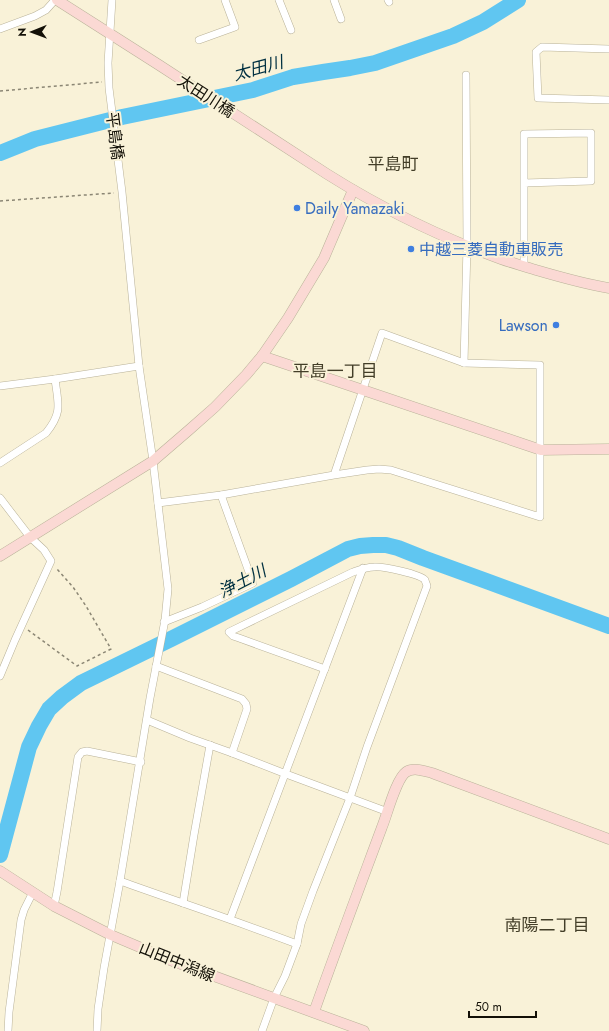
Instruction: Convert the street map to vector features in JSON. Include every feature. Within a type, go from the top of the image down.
[{"type":"street","points":[[0,29],[35,16],[46,10],[56,0]]},
{"type":"street","name":"太田川橋","points":[[56,0],[110,33],[353,190],[395,213],[467,246],[502,259],[585,284],[609,288]]},
{"type":"street","name":"平島橋","points":[[97,1031],[98,1009],[104,968],[141,762],[168,589],[153,461],[139,366],[122,192],[109,85],[108,63],[112,0]]},
{"type":"street","points":[[199,40],[234,26],[225,0]]},
{"type":"street","points":[[279,0],[291,30]]},
{"type":"street","points":[[334,0],[341,19]]},
{"type":"street","points":[[609,49],[542,47],[536,52],[538,98],[609,100]]},
{"type":"street","points":[[464,363],[467,246],[466,75]]},
{"type":"street","points":[[524,183],[591,181],[592,133],[524,134],[524,183],[524,266]]},
{"type":"street","points":[[0,556],[153,461],[215,407],[246,375],[262,356],[288,318],[324,258],[353,190]]},
{"type":"street","points":[[158,503],[221,496],[334,475],[379,469],[391,470],[540,517],[540,365],[464,363],[382,333],[334,475]]},
{"type":"street","points":[[262,356],[540,450],[609,449]]},
{"type":"street","points":[[0,386],[139,366]]},
{"type":"street","points":[[0,463],[46,433],[56,419],[58,413],[58,402],[55,379]]},
{"type":"street","points":[[164,622],[202,607],[253,583],[221,496]]},
{"type":"street","points":[[0,498],[30,537],[44,550],[51,561],[22,625],[3,660],[0,676]]},
{"type":"street","points":[[262,1031],[297,944],[301,924],[308,904],[350,798],[367,747],[427,586],[425,580],[400,571],[374,566],[363,568],[229,632],[233,636],[325,669]]},
{"type":"street","points":[[230,919],[363,568]]},
{"type":"street","points":[[156,664],[242,700],[246,704],[247,709],[232,753]]},
{"type":"street","points":[[147,720],[388,812]]},
{"type":"street","points":[[183,904],[210,745]]},
{"type":"street","points":[[54,906],[78,757],[82,752],[87,750],[141,762]]},
{"type":"street","points":[[314,1012],[397,785],[406,772],[413,769],[418,769],[432,773],[609,839]]},
{"type":"street","name":"山田中潟線","points":[[4,874],[54,906],[111,935],[170,960],[364,1031]]},
{"type":"street","points":[[120,881],[297,944]]},
{"type":"street","points":[[8,1031],[9,1012],[21,920],[33,892]]},
{"type":"path","points":[[0,91],[109,85]]},
{"type":"path","points":[[0,201],[122,192]]},
{"type":"path","points":[[22,625],[77,666],[111,649],[86,606],[73,587],[51,561]]},
{"type":"waterway","name":"太田川","points":[[0,153],[35,139],[122,117],[253,90],[293,77],[375,63],[453,36],[483,22],[518,0]]},
{"type":"waterway","name":"浄土川","points":[[0,855],[29,747],[49,709],[62,697],[81,683],[291,579],[348,549],[373,545],[386,545],[398,548],[609,626]]},
{"type":"place","name":"Daily Yamazaki","points":[[297,208]]},
{"type":"place","name":"中越三菱自動車販売","points":[[411,249]]},
{"type":"place","name":"Lawson","points":[[556,325]]},
{"type":"district","name":"平島町","points":[[393,164]]},
{"type":"district","name":"平島一丁目","points":[[335,371]]},
{"type":"district","name":"南陽二丁目","points":[[547,925]]}]
